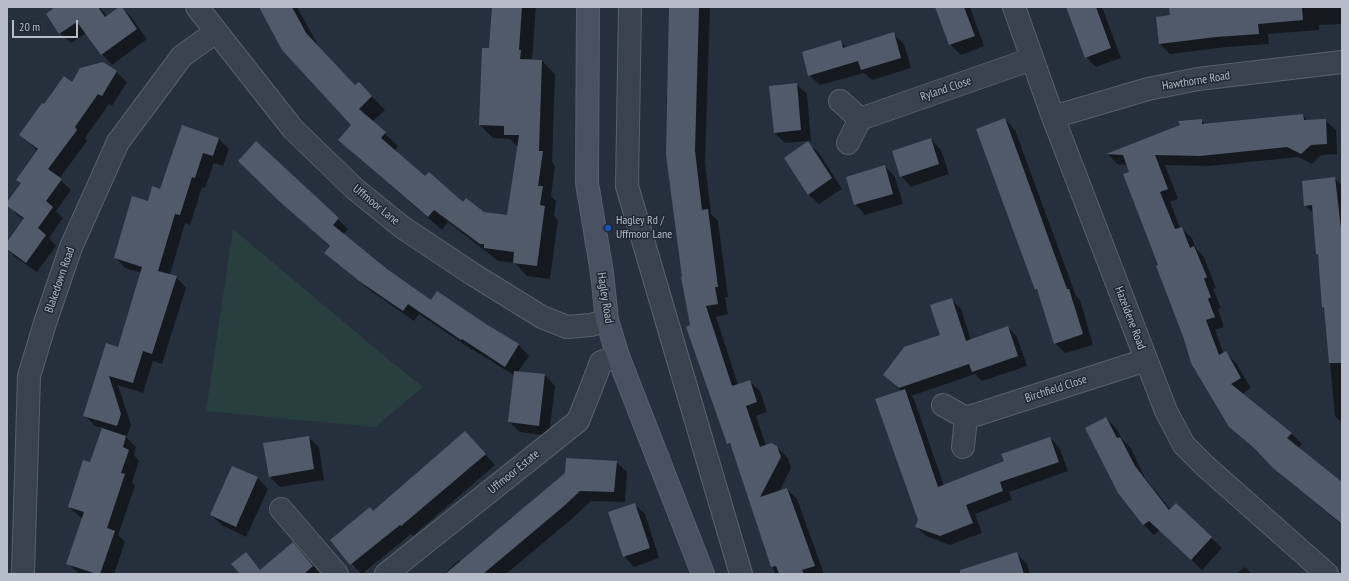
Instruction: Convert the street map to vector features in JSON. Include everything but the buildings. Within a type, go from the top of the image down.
[{"type":"main road","name":"Hagley Road","points":[[588,7],[587,183],[602,273],[607,320],[618,356],[703,574]]},
{"type":"street","points":[[630,7],[626,186],[741,574]]},
{"type":"street","name":"Hazeldene Road","points":[[1014,7],[1053,116],[1146,360],[1166,411],[1184,444],[1204,465],[1327,574]]},
{"type":"street","name":"Uffmoor Lane","points":[[199,9],[293,129],[355,189],[402,227],[474,275],[542,317],[567,327],[591,325],[607,320]]},
{"type":"street","name":"Blakedown Road","points":[[23,574],[29,376],[71,247],[118,142],[182,56],[216,32]]},
{"type":"street","name":"Ryland Close","points":[[860,119],[1032,59]]},
{"type":"street","name":"Hawthorne Road","points":[[1053,116],[1148,89],[1198,78],[1342,62]]},
{"type":"street","points":[[840,100],[860,119],[848,143]]},
{"type":"street","name":"Uffmoor Estate","points":[[386,574],[578,421],[600,362],[618,356]]},
{"type":"street","name":"Birchfield Close","points":[[966,418],[1146,360]]},
{"type":"street","points":[[943,405],[966,418],[963,447]]},
{"type":"street","points":[[281,509],[337,574]]},
{"type":"green space","points":[[233,229],[423,387],[375,427],[206,411]]},
{"type":"place","name":"Hagley Rd / Uffmoor Lane","points":[[608,228]]}]
